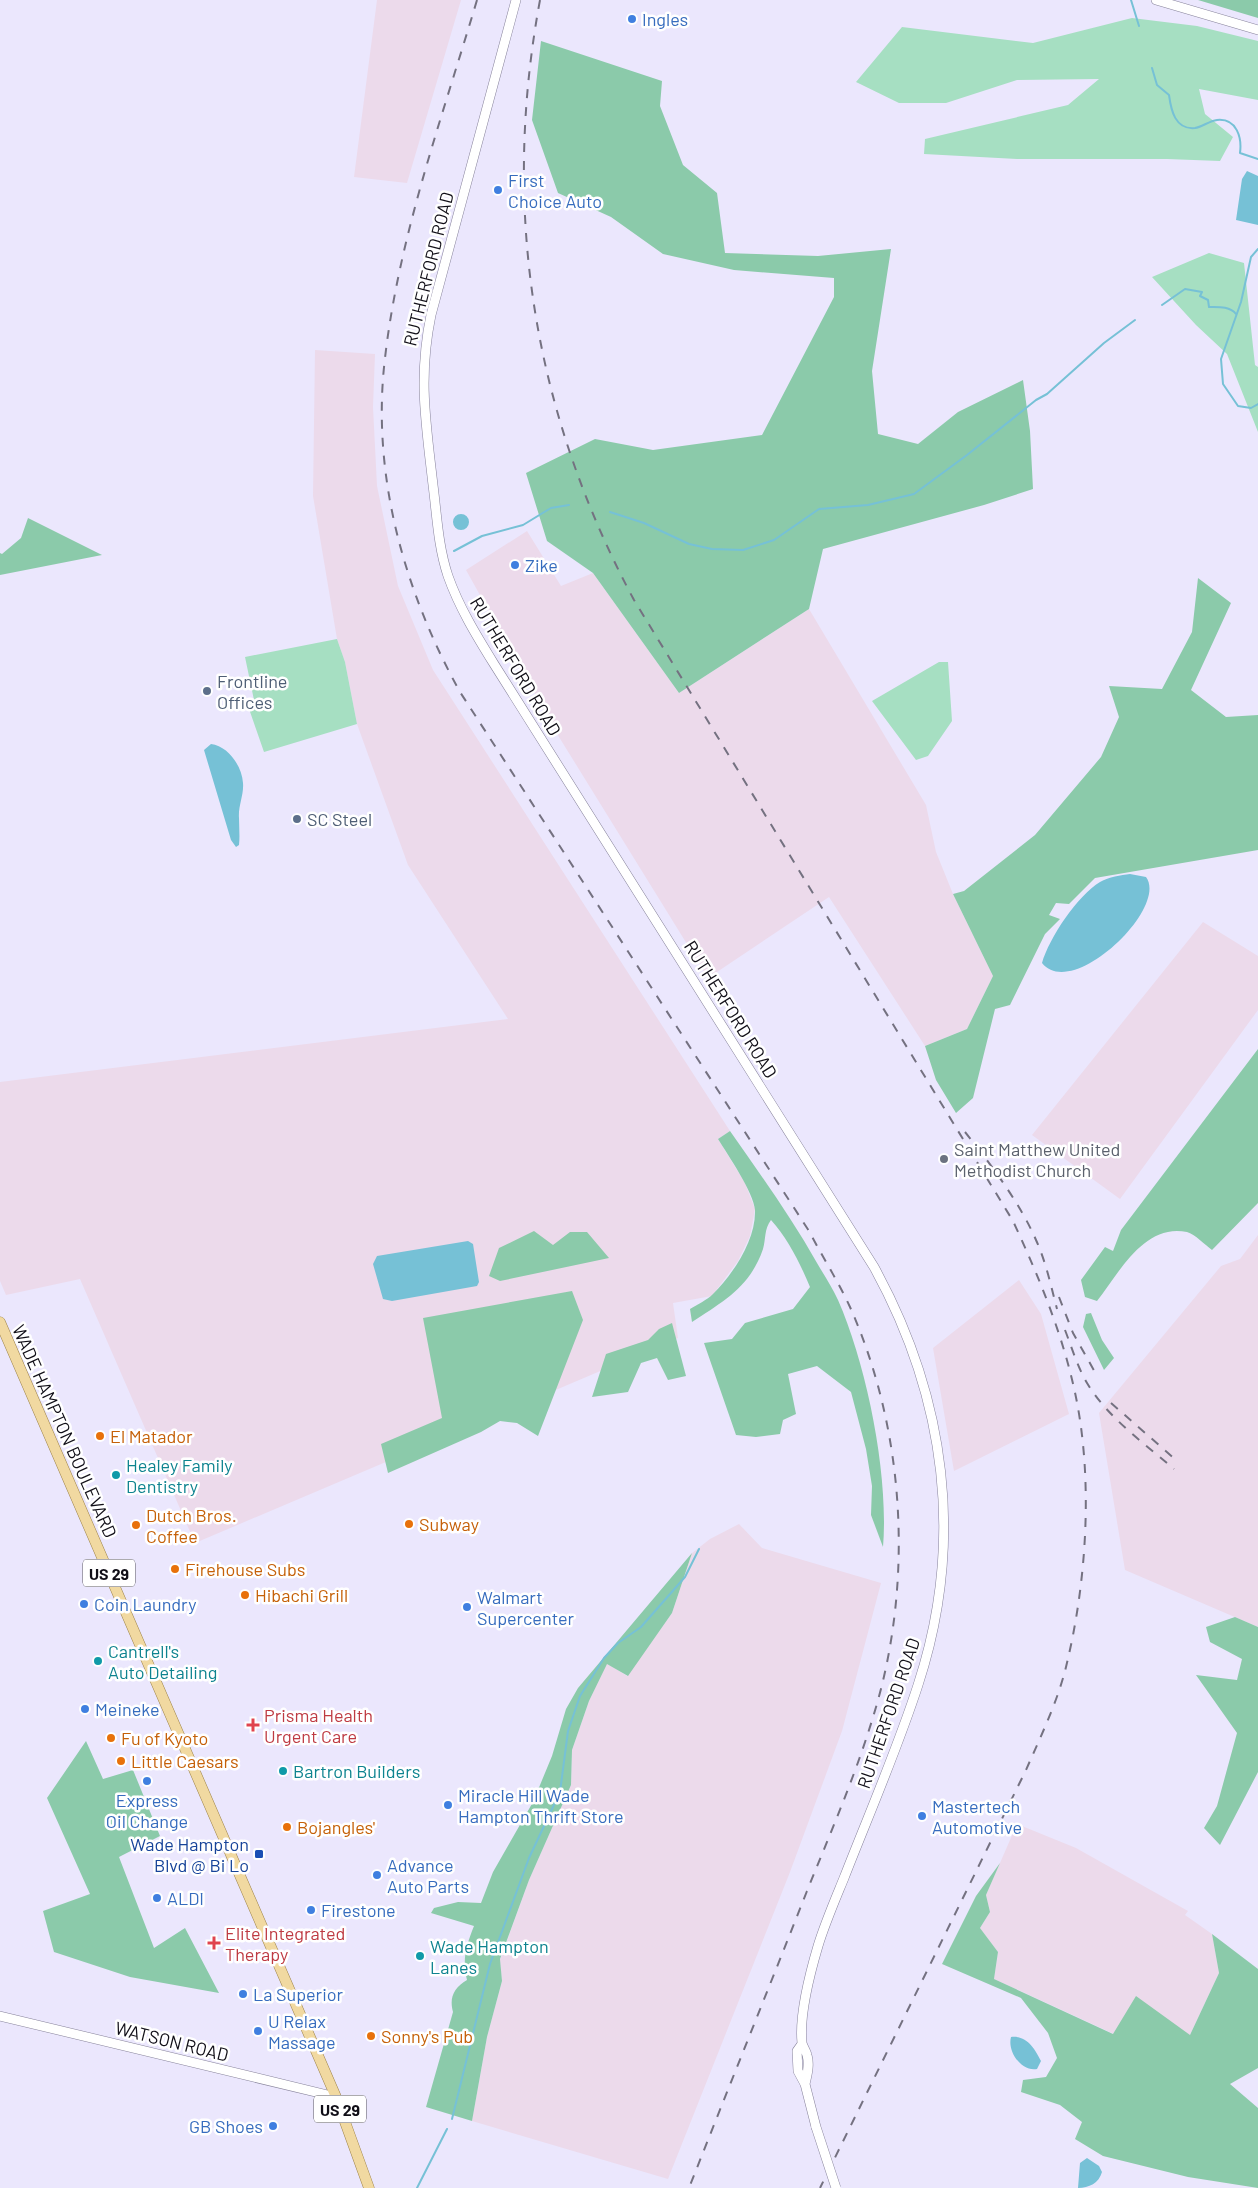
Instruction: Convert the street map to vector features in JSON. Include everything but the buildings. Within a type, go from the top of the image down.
[{"type":"main road","name":"WADE HAMPTON BOULEVARD","points":[[0,1322],[336,2097],[369,2188]]},
{"type":"street","name":"RUTHERFORD ROAD","points":[[516,0],[431,315],[424,358],[423,406],[436,526],[443,559],[464,614],[494,664],[870,1260],[896,1308],[911,1344],[929,1399],[940,1455],[944,1487],[944,1548],[938,1604],[931,1640],[907,1716],[818,1944],[806,1995],[802,2044],[808,2065],[805,2084],[816,2128],[836,2188]]},
{"type":"street","points":[[1156,0],[1258,30]]},
{"type":"street","name":"WATSON ROAD","points":[[0,2016],[336,2097]]},
{"type":"shaded area","points":[[377,0],[461,0],[407,183],[354,177]]},
{"type":"shaded area","points":[[315,350],[375,354],[373,407],[377,486],[398,586],[433,670],[730,1131],[718,1139],[745,1183],[755,1209],[750,1236],[738,1261],[712,1296],[673,1303],[678,1338],[195,1543],[80,1279],[6,1295],[0,1281],[0,1082],[508,1019],[408,865],[357,724],[345,662],[337,639],[313,496]]},
{"type":"shaded area","points":[[527,531],[561,586],[593,573],[679,693],[809,609],[926,805],[936,852],[953,894],[993,976],[967,1029],[925,1046],[829,897],[708,978],[559,737],[466,570]]},
{"type":"shaded area","points":[[1203,922],[1258,956],[1258,1010],[1120,1199],[1032,1135]]},
{"type":"shaded area","points":[[1258,1235],[1258,1627],[1125,1570],[1099,1413],[1221,1266],[1240,1259]]},
{"type":"shaded area","points":[[1019,1280],[1041,1314],[1069,1414],[954,1471],[933,1348]]},
{"type":"shaded area","points":[[739,1524],[762,1548],[881,1583],[842,1731],[790,1872],[668,2179],[472,2121],[487,2037],[502,1981],[500,1960],[529,1880],[571,1785],[572,1750],[589,1701],[607,1663],[627,1676],[672,1613],[692,1553],[710,1539]]},
{"type":"shaded area","points":[[1017,1824],[1076,1848],[1188,1911],[1185,1915],[1212,1934],[1219,1973],[1190,2035],[1114,2034],[994,1979],[998,1952],[980,1928],[990,1912],[986,1895]]},
{"type":"green space","points":[[1198,0],[1258,0],[1258,18]]},
{"type":"green space","points":[[1132,18],[1197,26],[1258,41],[1258,100],[1199,89],[1205,114],[1233,137],[1220,161],[1017,159],[924,154],[925,139],[1068,105],[1099,79],[1017,80],[946,103],[899,103],[856,82],[902,27],[1033,43]]},
{"type":"green space","points":[[541,41],[662,81],[660,106],[683,165],[717,193],[725,253],[818,256],[891,249],[872,371],[878,434],[918,444],[958,412],[1023,380],[1030,431],[1033,489],[984,505],[823,549],[809,609],[679,693],[593,573],[547,541],[526,473],[595,439],[653,450],[762,435],[834,297],[834,278],[734,270],[663,254],[611,217],[558,193],[532,120]]},
{"type":"green space","points":[[1209,253],[1244,263],[1255,365],[1258,367],[1258,432],[1227,354],[1196,325],[1152,277]]},
{"type":"green space","points":[[28,518],[102,555],[0,575],[0,553],[2,554],[21,538]]},
{"type":"green space","points":[[1198,578],[1231,603],[1191,690],[1226,717],[1258,715],[1258,850],[1095,878],[1069,904],[1056,903],[1049,915],[1060,919],[1045,934],[1010,1005],[995,1009],[973,1098],[956,1113],[936,1080],[925,1046],[967,1029],[993,976],[953,894],[964,891],[1035,835],[1101,757],[1119,717],[1109,686],[1162,689],[1192,632]]},
{"type":"green space","points":[[337,639],[345,662],[357,724],[264,752],[247,703],[254,700],[245,657]]},
{"type":"green space","points":[[939,662],[948,662],[952,721],[928,756],[916,760],[872,701]]},
{"type":"green space","points":[[1258,1049],[1258,1203],[1212,1250],[1197,1237],[1187,1232],[1172,1231],[1158,1235],[1145,1242],[1124,1264],[1097,1301],[1085,1297],[1081,1280],[1105,1247],[1113,1251],[1121,1230]]},
{"type":"green space","points":[[730,1131],[807,1246],[836,1295],[849,1327],[867,1388],[874,1421],[883,1487],[883,1547],[871,1515],[872,1486],[866,1449],[851,1392],[817,1366],[788,1374],[796,1414],[783,1420],[780,1434],[756,1437],[736,1435],[704,1343],[732,1339],[745,1323],[793,1309],[810,1287],[793,1252],[771,1220],[766,1230],[763,1249],[751,1273],[735,1292],[692,1322],[690,1309],[711,1296],[721,1286],[742,1256],[752,1233],[754,1203],[740,1174],[718,1139]]},
{"type":"green space","points":[[534,1231],[553,1245],[570,1232],[587,1232],[609,1258],[500,1281],[489,1276],[499,1248]]},
{"type":"green space","points":[[572,1291],[583,1320],[538,1436],[517,1423],[500,1421],[481,1432],[388,1473],[381,1444],[442,1418],[423,1318]]},
{"type":"green space","points":[[1091,1313],[1102,1340],[1114,1358],[1104,1370],[1083,1327],[1086,1314]]},
{"type":"green space","points":[[672,1323],[686,1376],[668,1380],[657,1358],[641,1363],[628,1392],[592,1397],[606,1354],[648,1340],[659,1329]]},
{"type":"green space","points":[[692,1553],[672,1613],[628,1676],[607,1664],[589,1701],[572,1750],[571,1785],[529,1880],[500,1959],[502,1981],[487,2037],[472,2121],[426,2107],[453,2012],[452,1997],[459,1986],[467,1980],[466,1953],[474,1926],[431,1913],[434,1908],[458,1902],[481,1903],[493,1872],[533,1802],[552,1756],[566,1709],[578,1688]]},
{"type":"green space","points":[[1235,1617],[1258,1627],[1258,1772],[1220,1845],[1204,1828],[1217,1806],[1237,1733],[1196,1675],[1237,1680],[1242,1659],[1210,1642],[1206,1627]]},
{"type":"green space","points":[[86,1741],[103,1779],[133,1770],[160,1836],[119,1857],[154,1948],[185,1928],[219,1993],[130,1977],[54,1952],[43,1911],[90,1894],[47,1798]]},
{"type":"green space","points":[[1000,1863],[986,1895],[990,1912],[980,1928],[998,1952],[994,1979],[1113,2034],[1136,1996],[1190,2035],[1219,1973],[1212,1934],[1258,1969],[1258,2068],[1230,2084],[1258,2108],[1258,2188],[1188,2177],[1103,2156],[1075,2139],[1082,2122],[1060,2105],[1021,2092],[1023,2080],[1046,2077],[1057,2058],[1048,2033],[1021,1998],[942,1964],[976,1896]]},
{"type":"water","points":[[1247,171],[1258,176],[1258,225],[1236,220],[1242,179]]},
{"type":"water","points":[[461,514],[469,522],[461,530],[453,522]]},
{"type":"water","points":[[211,744],[223,749],[233,758],[242,777],[239,845],[236,847],[231,840],[204,750]]},
{"type":"water","points":[[1130,874],[1146,877],[1149,891],[1144,909],[1131,928],[1114,946],[1094,961],[1074,970],[1056,971],[1042,963],[1051,942],[1065,918],[1091,888],[1115,876]]},
{"type":"water","points":[[468,1241],[473,1244],[479,1282],[477,1286],[392,1301],[383,1299],[373,1264],[377,1256]]},
{"type":"water","points":[[1011,2037],[1022,2038],[1030,2044],[1041,2061],[1037,2069],[1026,2067],[1017,2060],[1011,2049]]},
{"type":"water","points":[[1087,2158],[1099,2166],[1102,2172],[1101,2176],[1093,2184],[1078,2188],[1080,2163]]},
{"type":"waterway","points":[[1131,0],[1139,26]]},
{"type":"waterway","points":[[1152,68],[1157,85],[1169,95],[1175,118],[1183,126],[1195,128],[1217,120],[1229,122],[1234,126],[1239,135],[1240,153],[1258,159]]},
{"type":"waterway","points":[[1258,249],[1251,257],[1241,302],[1221,359],[1223,384],[1238,406],[1251,408],[1258,404]]},
{"type":"waterway","points":[[1162,305],[1185,289],[1202,292],[1200,296],[1208,300],[1209,307],[1227,308],[1236,314]]},
{"type":"waterway","points":[[610,512],[644,523],[689,544],[712,549],[743,550],[774,540],[819,509],[868,505],[914,494],[1036,400],[1047,394],[1104,343],[1135,320]]},
{"type":"waterway","points":[[454,551],[482,536],[523,525],[551,508],[569,505]]},
{"type":"waterway","points":[[452,2119],[490,1964],[529,1858],[560,1792],[568,1731],[580,1696],[604,1658],[618,1643],[641,1627],[685,1577],[699,1549]]},
{"type":"waterway","points":[[417,2188],[447,2129]]},
{"type":"railway","points":[[477,0],[411,222],[392,312],[385,358],[382,402],[383,445],[396,531],[408,573],[423,614],[460,692],[809,1231],[850,1307],[868,1352],[881,1398],[891,1446],[897,1494],[899,1542],[897,1590],[891,1638],[875,1711],[848,1790],[689,2188]]},
{"type":"railway","points":[[540,0],[529,78],[524,156],[526,233],[534,308],[550,383],[571,456],[599,529],[634,600],[1013,1221],[1056,1324],[1069,1366],[1080,1422],[1086,1493],[1083,1566],[1073,1637],[1057,1696],[1026,1770],[820,2188]]},
{"type":"railway","points":[[965,1132],[1004,1184],[1022,1212],[1043,1257],[1057,1309]]},
{"type":"railway","points":[[1059,1297],[1073,1333],[1096,1374]]},
{"type":"railway","points":[[1065,1330],[1080,1370],[1105,1408],[1174,1469]]},
{"type":"railway","points":[[1111,1403],[1176,1460]]},
{"type":"place","name":"Ingles","points":[[632,19]]},
{"type":"place","name":"First Choice Auto","points":[[498,190]]},
{"type":"place","name":"Zike","points":[[515,565]]},
{"type":"place","name":"Frontline Offices","points":[[207,691]]},
{"type":"place","name":"SC Steel","points":[[297,819]]},
{"type":"place","name":"Saint Matthew United Methodist Church","points":[[944,1159]]},
{"type":"place","name":"El Matador","points":[[100,1436]]},
{"type":"place","name":"Healey Family Dentistry","points":[[116,1475]]},
{"type":"place","name":"Subway","points":[[409,1524]]},
{"type":"place","name":"Dutch Bros. Coffee","points":[[136,1525]]},
{"type":"place","name":"Firehouse Subs","points":[[175,1569]]},
{"type":"place","name":"Hibachi Grill","points":[[245,1595]]},
{"type":"place","name":"Coin Laundry","points":[[84,1604]]},
{"type":"place","name":"Walmart Supercenter","points":[[467,1607]]},
{"type":"place","name":"Cantrell's Auto Detailing","points":[[98,1661]]},
{"type":"place","name":"Meineke","points":[[85,1709]]},
{"type":"place","name":"Prisma Health Urgent Care","points":[[253,1725]]},
{"type":"place","name":"Fu of Kyoto","points":[[111,1738]]},
{"type":"place","name":"Little Caesars","points":[[121,1761]]},
{"type":"place","name":"Bartron Builders","points":[[283,1771]]},
{"type":"place","name":"Express Oil Change","points":[[147,1781]]},
{"type":"place","name":"Miracle Hill Wade Hampton Thrift Store","points":[[448,1805]]},
{"type":"place","name":"Mastertech Automotive","points":[[922,1816]]},
{"type":"place","name":"Bojangles'","points":[[287,1827]]},
{"type":"place","name":"Wade Hampton Blvd @ Bi Lo","points":[[259,1854]]},
{"type":"place","name":"Advance Auto Parts","points":[[377,1875]]},
{"type":"place","name":"ALDI","points":[[157,1898]]},
{"type":"place","name":"Firestone","points":[[311,1910]]},
{"type":"place","name":"Elite Integrated Therapy","points":[[214,1943]]},
{"type":"place","name":"Wade Hampton Lanes","points":[[420,1956]]},
{"type":"place","name":"La Superior","points":[[243,1994]]},
{"type":"place","name":"U Relax Massage","points":[[258,2031]]},
{"type":"place","name":"Sonny's Pub","points":[[371,2036]]},
{"type":"place","name":"GB Shoes","points":[[273,2126]]}]
